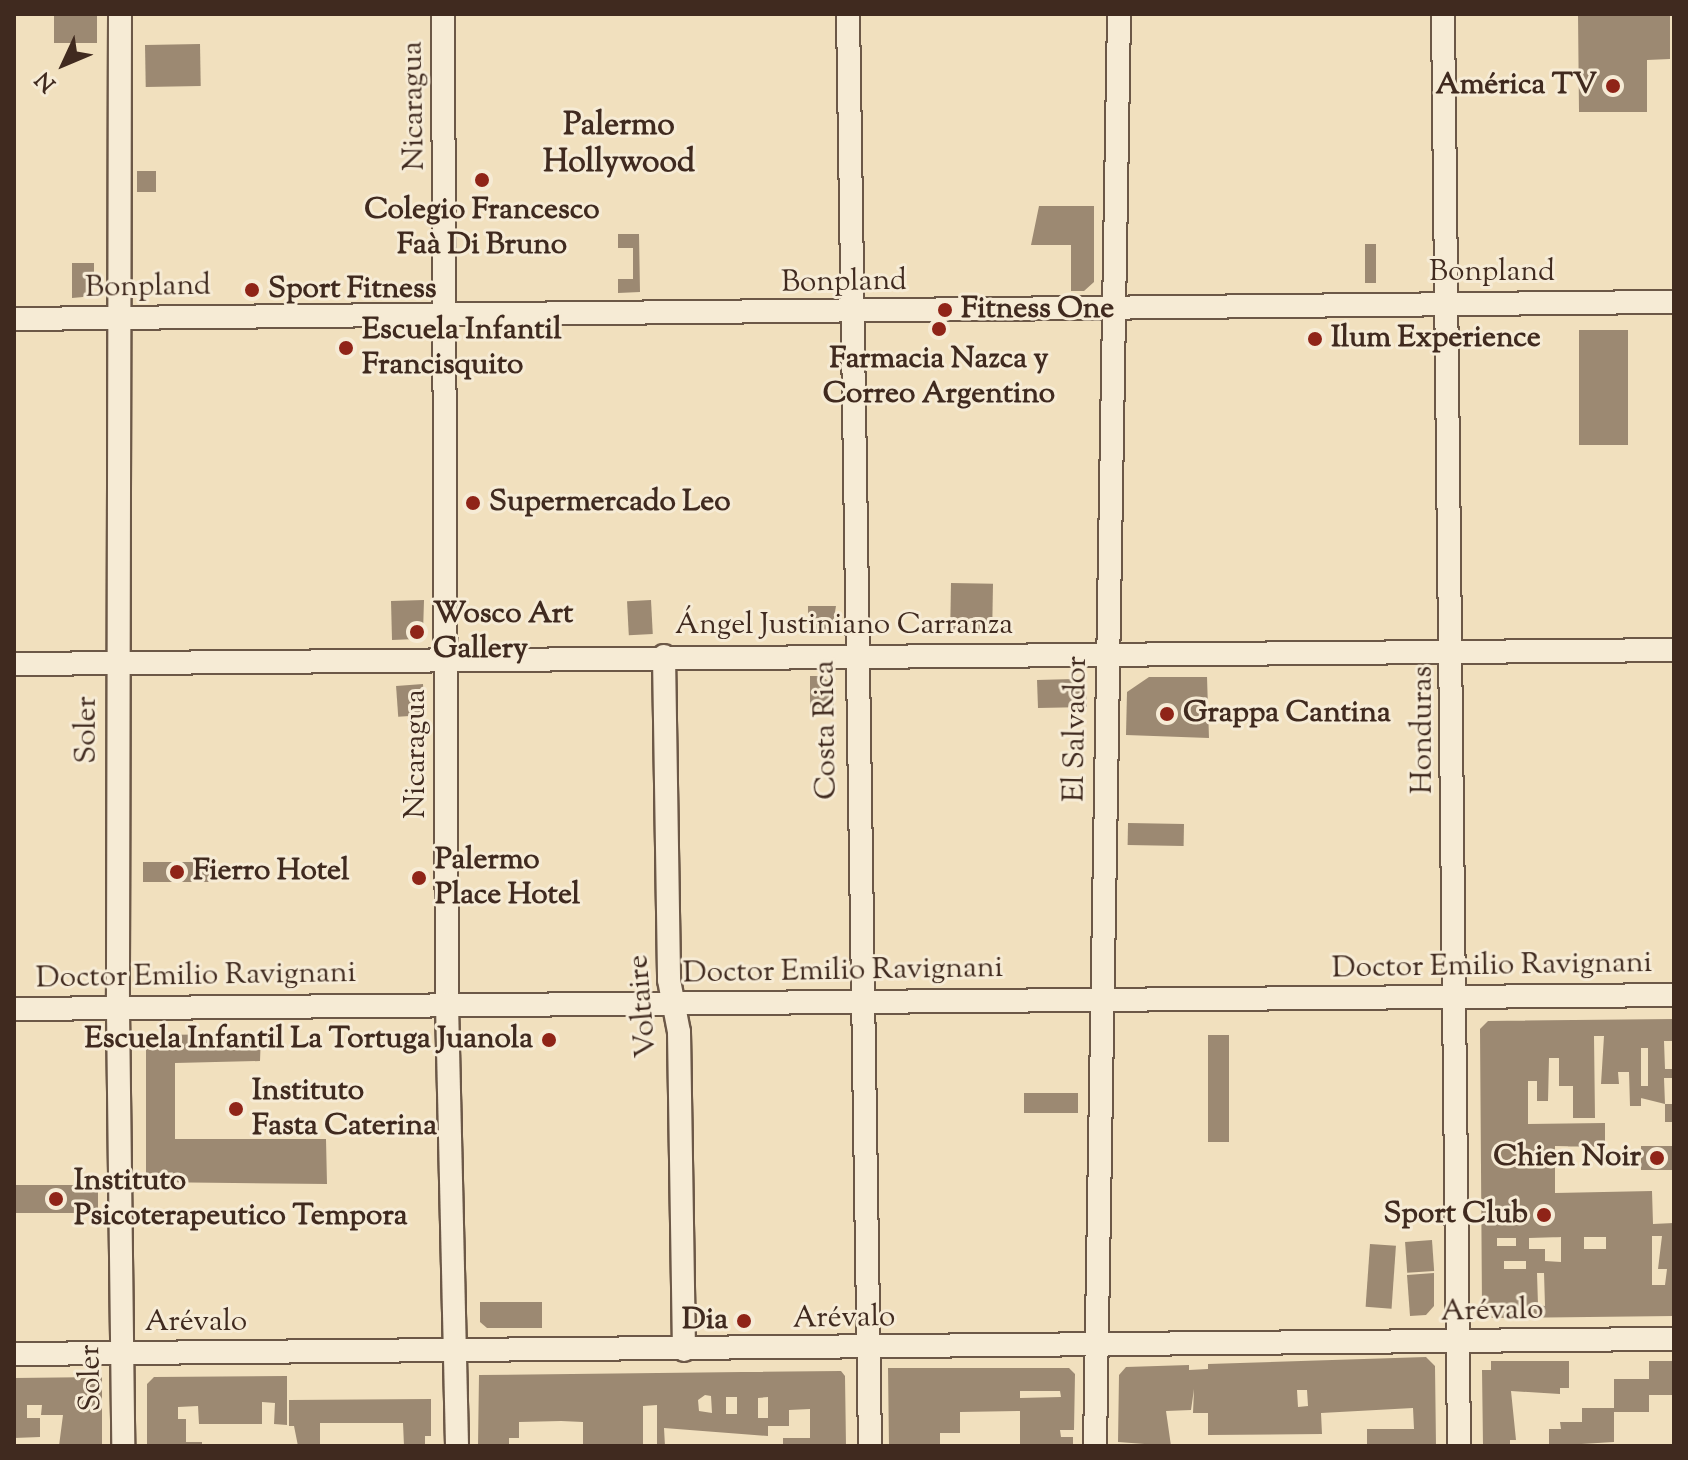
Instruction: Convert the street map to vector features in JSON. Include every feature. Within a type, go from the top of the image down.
[{"type":"street","name":"Soler","points":[[120,14],[118,1010],[123,1446]]},
{"type":"street","name":"Nicaragua","points":[[443,14],[447,314],[447,1004],[457,1446]]},
{"type":"street","name":"Costa Rica","points":[[848,14],[860,999],[870,1446]]},
{"type":"street","name":"El Salvador","points":[[1095,1446],[1119,14]]},
{"type":"street","name":"Honduras","points":[[1443,14],[1454,652],[1459,1446]]},
{"type":"street","name":"Bonpland","points":[[14,319],[852,313],[1674,302]]},
{"type":"street","name":"Ángel Justiniano Carranza","points":[[14,664],[664,656],[1674,650]]},
{"type":"street","name":"Voltaire","points":[[664,656],[669,980],[679,1032],[684,1350]]},
{"type":"street","name":"Doctor Emilio Ravignani","points":[[14,1009],[674,1005],[860,999],[1674,995]]},
{"type":"street","name":"Arévalo","points":[[14,1354],[456,1353],[869,1349],[1097,1342],[1460,1343],[1674,1339]]},
{"type":"building","points":[[54,14],[97,14],[97,43],[54,43]]},
{"type":"building","name":"América TV","points":[[1578,14],[1670,14],[1670,59],[1647,60],[1647,112],[1579,112]]},
{"type":"building","points":[[200,44],[201,86],[146,87],[145,45]]},
{"type":"building","points":[[137,171],[156,171],[156,192],[137,192]]},
{"type":"building","points":[[1039,206],[1094,206],[1094,282],[1084,291],[1071,291],[1071,245],[1031,245]]},
{"type":"building","points":[[618,234],[639,234],[640,292],[618,293],[618,279],[633,279],[633,248],[618,248]]},
{"type":"building","points":[[1365,244],[1376,244],[1376,283],[1365,283]]},
{"type":"building","points":[[72,263],[94,263],[94,286],[83,297],[72,298]]},
{"type":"building","points":[[1579,330],[1628,330],[1628,445],[1579,445]]},
{"type":"building","points":[[951,583],[993,584],[992,634],[950,633]]},
{"type":"building","points":[[424,600],[423,633],[416,639],[392,640],[391,601]]},
{"type":"building","points":[[651,600],[653,634],[629,635],[627,601]]},
{"type":"building","points":[[808,606],[836,606],[832,630],[808,633]]},
{"type":"building","points":[[810,676],[822,676],[834,686],[834,709],[810,708]]},
{"type":"building","name":"Grappa Cantina","points":[[1149,677],[1207,677],[1209,738],[1126,735],[1127,692]]},
{"type":"building","points":[[1073,679],[1086,692],[1087,707],[1038,708],[1037,680]]},
{"type":"building","points":[[423,684],[425,715],[398,717],[396,686]]},
{"type":"building","points":[[1128,823],[1184,824],[1184,846],[1128,845]]},
{"type":"building","name":"Fierro Hotel","points":[[143,862],[210,862],[210,882],[143,882]]},
{"type":"building","points":[[1674,1019],[1674,1041],[1664,1041],[1665,1069],[1674,1069],[1674,1078],[1664,1078],[1665,1104],[1641,1098],[1641,1106],[1630,1106],[1629,1072],[1618,1072],[1619,1084],[1601,1084],[1604,1036],[1594,1036],[1595,1118],[1573,1118],[1573,1086],[1559,1086],[1559,1058],[1549,1058],[1548,1101],[1537,1101],[1537,1081],[1528,1081],[1528,1124],[1605,1123],[1605,1147],[1555,1146],[1555,1193],[1652,1191],[1653,1224],[1674,1223],[1674,1316],[1492,1318],[1482,1308],[1480,1029],[1488,1021]],"holes":[[[1641,1048],[1648,1048],[1648,1086],[1641,1086]],[[1652,1236],[1662,1236],[1658,1269],[1667,1269],[1665,1285],[1652,1285]],[[1561,1237],[1561,1262],[1545,1261],[1545,1249],[1529,1249],[1529,1238]],[[1584,1237],[1606,1237],[1606,1249],[1584,1249]],[[1497,1238],[1516,1238],[1516,1246],[1497,1246]],[[1504,1261],[1526,1261],[1526,1269],[1504,1269]],[[1537,1273],[1544,1273],[1545,1306],[1538,1305]]]},
{"type":"building","points":[[261,1034],[260,1061],[175,1063],[175,1139],[326,1139],[327,1184],[146,1182],[146,1035]]},
{"type":"building","points":[[1208,1035],[1229,1035],[1229,1142],[1208,1142]]},
{"type":"building","points":[[1024,1093],[1078,1093],[1078,1113],[1024,1113]]},
{"type":"building","points":[[1665,1104],[1674,1104],[1674,1122],[1665,1122]]},
{"type":"building","name":"Chien Noir","points":[[1641,1146],[1674,1146],[1674,1170],[1641,1170]]},
{"type":"building","name":"Instituto Psicoterapeutico Tempora","points":[[14,1185],[98,1185],[98,1213],[14,1213]]},
{"type":"building","points":[[1432,1240],[1434,1271],[1407,1273],[1405,1242]]},
{"type":"building","points":[[1370,1244],[1396,1246],[1392,1309],[1366,1307]]},
{"type":"building","points":[[1434,1273],[1434,1306],[1426,1315],[1410,1316],[1407,1275]]},
{"type":"building","points":[[480,1302],[542,1302],[542,1328],[487,1328],[480,1322]]},
{"type":"building","points":[[1426,1357],[1435,1366],[1436,1446],[1367,1446],[1367,1429],[1414,1429],[1413,1408],[1321,1413],[1322,1434],[1208,1435],[1208,1413],[1193,1413],[1194,1389],[1191,1410],[1166,1411],[1171,1446],[1118,1442],[1119,1375],[1126,1367],[1189,1365],[1189,1370],[1208,1369],[1208,1364]],"holes":[[[1297,1390],[1307,1390],[1308,1406],[1298,1407]]]},
{"type":"building","points":[[1491,1361],[1569,1361],[1569,1388],[1560,1388],[1560,1394],[1511,1391],[1516,1440],[1510,1440],[1510,1446],[1483,1446],[1482,1370],[1491,1370]]},
{"type":"building","points":[[1649,1361],[1674,1361],[1674,1395],[1649,1395],[1649,1412],[1614,1412],[1614,1442],[1549,1446],[1549,1429],[1561,1429],[1560,1422],[1582,1422],[1582,1408],[1614,1408],[1614,1379],[1649,1379]]},
{"type":"building","points":[[888,1368],[1069,1368],[1075,1374],[1074,1430],[1060,1430],[1061,1437],[1073,1437],[1073,1446],[1020,1446],[1020,1411],[960,1412],[960,1433],[940,1433],[940,1446],[889,1446]],"holes":[[[1020,1391],[1060,1391],[1061,1397],[1020,1398]]]},
{"type":"building","points":[[841,1371],[845,1376],[846,1446],[783,1446],[783,1438],[810,1438],[810,1409],[789,1410],[789,1426],[768,1426],[768,1436],[664,1428],[665,1446],[657,1446],[657,1405],[643,1406],[643,1446],[583,1446],[583,1422],[561,1421],[519,1422],[519,1438],[509,1438],[509,1446],[478,1446],[479,1375]],"holes":[[[705,1395],[711,1396],[712,1413],[699,1411],[698,1400]],[[726,1397],[737,1397],[737,1414],[726,1414]],[[768,1397],[768,1418],[758,1418],[758,1398]]]},
{"type":"building","points":[[287,1376],[287,1425],[274,1424],[275,1403],[262,1402],[262,1424],[199,1424],[198,1406],[178,1407],[178,1419],[186,1419],[186,1442],[202,1442],[202,1446],[147,1446],[147,1384],[154,1377]]},
{"type":"building","points":[[102,1377],[102,1446],[59,1446],[63,1415],[41,1415],[42,1405],[27,1405],[27,1418],[40,1418],[40,1437],[14,1438],[14,1378]]},
{"type":"building","points":[[431,1399],[431,1436],[425,1436],[425,1446],[404,1446],[403,1423],[320,1423],[320,1446],[298,1446],[294,1426],[289,1426],[289,1400]]},
{"type":"place","name":"América TV","points":[[1613,86]]},
{"type":"place","name":"Colegio Francesco Faà Di Bruno","points":[[482,180]]},
{"type":"place","name":"Sport Fitness","points":[[252,290]]},
{"type":"place","name":"Fitness One","points":[[945,310]]},
{"type":"place","name":"Farmacia Nazca y Correo Argentino","points":[[939,329]]},
{"type":"place","name":"Ilum Experience","points":[[1315,339]]},
{"type":"place","name":"Escuela Infantil Francisquito","points":[[346,348]]},
{"type":"place","name":"Supermercado Leo","points":[[473,503]]},
{"type":"place","name":"Wosco Art Gallery","points":[[417,632]]},
{"type":"place","name":"Grappa Cantina","points":[[1167,714]]},
{"type":"place","name":"Fierro Hotel","points":[[177,872]]},
{"type":"place","name":"Palermo Place Hotel","points":[[419,878]]},
{"type":"place","name":"Escuela Infantil La Tortuga Juanola","points":[[549,1040]]},
{"type":"place","name":"Instituto Fasta Caterina","points":[[236,1109]]},
{"type":"place","name":"Chien Noir","points":[[1657,1158]]},
{"type":"place","name":"Instituto Psicoterapeutico Tempora","points":[[56,1199]]},
{"type":"place","name":"Sport Club","points":[[1544,1215]]},
{"type":"place","name":"Dia","points":[[744,1321]]},
{"type":"district","name":"Palermo Hollywood","points":[[619,146]]}]
